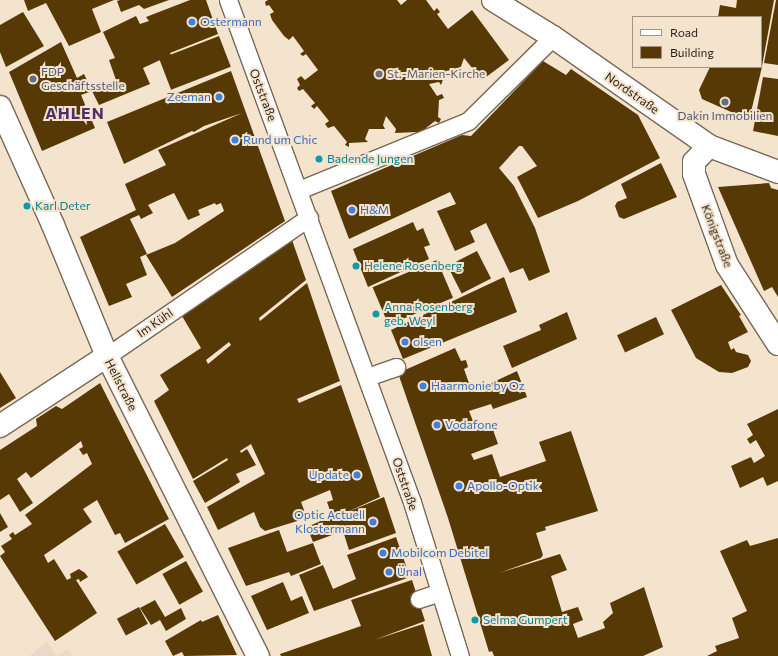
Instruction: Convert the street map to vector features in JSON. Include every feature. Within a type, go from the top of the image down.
[{"type":"street","name":"Oststraße","points":[[228,0],[309,217],[412,502],[460,656]]},
{"type":"street","name":"Nordstraße","points":[[493,0],[553,37],[709,146],[778,172]]},
{"type":"street","points":[[299,190],[468,121],[553,37]]},
{"type":"street","name":"Hellstraße","points":[[0,107],[53,225],[106,356],[258,656]]},
{"type":"street","name":"Königstraße","points":[[709,146],[694,162],[694,174],[727,265],[778,344]]},
{"type":"street","name":"Im Kühl","points":[[0,426],[106,356],[309,217]]},
{"type":"street","points":[[367,377],[396,367]]},
{"type":"street","points":[[419,599],[440,592]]},
{"type":"shaded area","points":[[47,642],[56,656],[29,656]]},
{"type":"shaded area","points":[[68,649],[72,656],[56,656]]},
{"type":"building","points":[[24,0],[114,0],[92,9],[101,32],[69,46],[46,3],[28,11]]},
{"type":"building","points":[[169,0],[144,9],[139,5],[121,12],[117,1]]},
{"type":"building","points":[[190,0],[206,0],[218,34],[170,53],[171,55],[143,68],[150,84],[99,105],[92,91],[116,80],[109,60],[115,58],[103,32],[136,16],[140,24],[149,21],[146,17]]},
{"type":"building","name":"St.-Marien-Kirche","points":[[268,0],[397,0],[401,5],[407,0],[426,0],[434,11],[437,8],[440,12],[437,14],[448,29],[472,10],[509,60],[482,80],[464,58],[459,72],[456,69],[446,71],[441,85],[439,82],[429,84],[437,96],[442,94],[444,98],[439,100],[438,117],[441,119],[439,123],[435,121],[421,132],[419,137],[417,132],[395,133],[396,129],[386,116],[383,125],[385,129],[369,129],[365,139],[368,142],[349,143],[349,147],[345,145],[347,142],[334,126],[328,128],[325,124],[329,121],[317,106],[314,109],[311,106],[315,103],[303,89],[299,91],[297,88],[300,85],[297,79],[301,76],[305,80],[318,70],[306,54],[303,56],[300,54],[304,51],[293,36],[289,40],[284,36],[272,20],[270,14],[274,12],[269,5],[266,6],[265,2]]},
{"type":"building","points":[[737,0],[774,0],[762,66],[762,16],[718,16],[720,5],[736,8]]},
{"type":"building","points":[[776,0],[778,0],[778,65],[764,63]]},
{"type":"building","points":[[23,12],[44,46],[6,67],[0,52],[0,25]]},
{"type":"building","points":[[219,36],[231,67],[171,90],[159,59]]},
{"type":"building","points":[[61,42],[77,78],[84,74],[92,91],[81,95],[95,128],[42,151],[9,72]]},
{"type":"building","points":[[543,61],[566,75],[571,69],[638,115],[660,158],[578,201],[538,218],[517,177],[537,166],[522,146],[519,146],[499,168],[514,186],[535,228],[550,272],[529,281],[523,268],[510,273],[486,223],[470,231],[475,242],[455,251],[437,211],[456,204],[450,192],[349,239],[331,191],[462,135],[471,136]]},
{"type":"building","points":[[710,68],[762,68],[749,120],[702,99],[699,90]]},
{"type":"building","points":[[231,71],[285,221],[172,297],[146,255],[175,243],[224,211],[221,203],[216,205],[215,203],[198,210],[200,215],[188,220],[174,193],[148,205],[153,213],[141,219],[139,215],[130,219],[147,254],[140,257],[147,275],[126,284],[132,297],[109,306],[80,237],[136,210],[125,184],[166,165],[158,150],[242,113],[204,126],[194,132],[192,131],[124,164],[107,122]]},
{"type":"building","points":[[763,77],[778,79],[778,136],[753,131]]},
{"type":"building","points":[[661,163],[677,197],[624,219],[619,217],[615,206],[617,202],[627,198],[621,184]]},
{"type":"building","points":[[769,183],[771,188],[778,190],[778,297],[772,287],[764,291],[718,187]]},
{"type":"building","points":[[413,222],[417,231],[423,228],[430,245],[424,247],[429,259],[368,287],[353,249]]},
{"type":"building","points":[[292,240],[306,280],[259,318],[260,321],[307,283],[340,381],[297,399],[299,403],[341,385],[380,497],[345,513],[384,497],[396,533],[349,550],[343,531],[313,542],[307,527],[332,516],[327,502],[333,500],[330,490],[301,502],[307,518],[265,531],[260,527],[254,512],[218,530],[207,507],[265,474],[251,444],[240,451],[241,453],[247,449],[256,465],[236,474],[240,482],[205,503],[193,481],[228,460],[227,458],[193,479],[154,401],[169,390],[160,375],[201,348],[182,316]],"holes":[[[229,342],[231,345],[208,364],[206,360]]]},
{"type":"building","points":[[477,251],[491,279],[462,294],[448,266]]},
{"type":"building","points":[[437,260],[453,298],[389,325],[373,287]]},
{"type":"building","points":[[504,277],[517,312],[403,359],[391,330]]},
{"type":"building","points":[[721,285],[741,315],[739,316],[748,332],[728,342],[731,350],[734,348],[736,352],[748,355],[751,361],[748,367],[732,373],[719,372],[696,358],[671,310]]},
{"type":"building","points":[[567,312],[577,339],[512,368],[503,346],[541,330],[539,325]]},
{"type":"building","points":[[656,317],[664,334],[625,352],[617,335]]},
{"type":"building","points":[[455,348],[461,361],[466,360],[468,367],[464,369],[472,392],[517,371],[527,397],[493,409],[491,404],[469,411],[476,429],[491,424],[498,444],[471,454],[474,460],[492,454],[500,477],[546,461],[539,442],[571,431],[598,511],[545,527],[546,530],[536,533],[543,555],[541,558],[499,573],[560,554],[567,570],[551,576],[562,612],[578,607],[583,620],[573,624],[578,638],[605,628],[603,622],[613,613],[610,603],[644,587],[663,647],[643,656],[494,656],[492,651],[489,652],[448,518],[398,373]]},
{"type":"building","points":[[0,372],[16,398],[0,408]]},
{"type":"building","points":[[100,383],[169,519],[125,543],[120,533],[115,535],[97,500],[83,509],[92,522],[44,555],[48,563],[54,559],[67,580],[71,578],[70,574],[79,569],[85,573],[88,577],[80,582],[79,579],[76,580],[97,613],[55,641],[0,556],[5,552],[1,546],[12,539],[9,535],[13,532],[15,535],[32,524],[25,515],[92,464],[87,453],[83,455],[79,449],[83,447],[81,441],[31,478],[26,472],[17,479],[33,503],[20,512],[9,494],[0,500],[0,450],[37,426],[36,419],[56,406],[62,409]]},
{"type":"building","points":[[778,409],[778,481],[767,486],[763,477],[740,488],[731,466],[751,457],[754,463],[765,456],[756,440],[750,444],[747,439],[753,435],[747,424]]},
{"type":"building","points":[[0,513],[8,527],[0,532]]},
{"type":"building","points":[[165,524],[184,557],[136,584],[117,552]]},
{"type":"building","points":[[279,530],[287,552],[313,543],[321,564],[291,576],[289,572],[246,586],[228,548]]},
{"type":"building","points":[[396,537],[410,577],[314,611],[299,575],[323,565],[333,589],[356,579],[347,555]]},
{"type":"building","points":[[778,538],[778,656],[707,656],[717,651],[715,646],[739,638],[732,618],[747,611],[720,551],[747,540],[750,546]]},
{"type":"building","points":[[186,561],[203,592],[179,605],[162,574]]},
{"type":"building","points":[[412,580],[425,621],[374,640],[423,624],[432,656],[281,656],[280,654],[361,626],[351,600]]},
{"type":"building","points":[[283,582],[291,601],[302,596],[309,613],[267,630],[251,596]]},
{"type":"building","points":[[155,600],[165,617],[181,608],[186,619],[166,631],[160,620],[151,625],[140,608]]},
{"type":"building","points":[[139,607],[148,624],[126,636],[117,619]]},
{"type":"building","points":[[218,615],[237,655],[184,656],[182,652],[173,656],[165,641],[201,620],[202,622]]},
{"type":"place","name":"Ostermann","points":[[192,22]]},
{"type":"place","name":"St.-Marien-Kirche","points":[[379,74]]},
{"type":"place","name":"FDP Geschäftsstelle","points":[[33,79]]},
{"type":"place","name":"Zeeman","points":[[219,97]]},
{"type":"place","name":"Dakin Immobilien","points":[[725,102]]},
{"type":"place","name":"Rund um Chic","points":[[235,140]]},
{"type":"place","name":"Badende Jungen","points":[[319,159]]},
{"type":"place","name":"Karl Deter","points":[[27,206]]},
{"type":"place","name":"H&M","points":[[352,210]]},
{"type":"place","name":"Helene Rosenberg","points":[[356,266]]},
{"type":"place","name":"Anna Rosenberg geb. Weyl","points":[[376,314]]},
{"type":"place","name":"olsen","points":[[405,342]]},
{"type":"place","name":"Haarmonie by Oz","points":[[423,386]]},
{"type":"place","name":"Vodafone","points":[[437,425]]},
{"type":"place","name":"Update","points":[[357,475]]},
{"type":"place","name":"Apollo-Optik","points":[[459,486]]},
{"type":"place","name":"Optic Actuell Klostermann","points":[[373,522]]},
{"type":"place","name":"Mobilcom Debitel","points":[[383,553]]},
{"type":"place","name":"Ünal","points":[[389,572]]},
{"type":"place","name":"Selma Gumpert","points":[[475,620]]},
{"type":"district","name":"AHLEN","points":[[75,113]]}]
